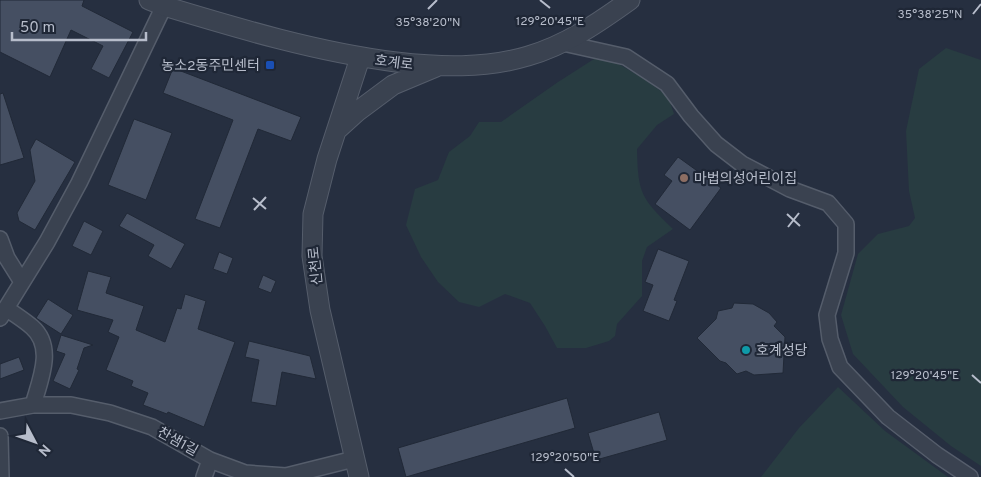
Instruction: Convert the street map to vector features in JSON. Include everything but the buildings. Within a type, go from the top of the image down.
[{"type":"street","name":"호계로","points":[[157,3],[262,35],[360,58],[437,67],[492,64],[527,57],[563,43],[598,23],[630,0]]},
{"type":"street","points":[[32,405],[45,366],[42,342],[33,328],[3,313],[47,242],[79,183],[157,3]]},
{"type":"street","points":[[563,43],[626,56],[667,84],[691,116],[716,144],[742,164],[790,189],[828,203],[846,224],[846,253],[826,315],[830,340],[840,367],[888,417],[937,456],[970,477]]},
{"type":"street","name":"신천로","points":[[359,477],[320,310],[312,256],[313,214],[360,58]]},
{"type":"street","points":[[337,131],[358,111],[393,85],[437,67]]},
{"type":"street","points":[[0,239],[6,258],[22,282]]},
{"type":"street","name":"찬샘1길","points":[[0,411],[32,405],[71,405],[110,413],[152,427],[210,460],[245,473],[286,476],[354,459]]},
{"type":"street","points":[[0,436],[1,477]]},
{"type":"street","points":[[204,477],[210,460]]},
{"type":"green space","points":[[946,48],[981,60],[981,466],[951,446],[903,407],[853,354],[841,315],[858,254],[878,234],[909,226],[915,218],[909,191],[906,131],[919,69]]},
{"type":"green space","points":[[594,59],[610,59],[668,96],[674,114],[657,125],[637,149],[640,186],[643,194],[654,210],[673,229],[647,247],[642,261],[642,296],[617,324],[615,336],[609,341],[586,348],[557,348],[530,303],[505,294],[479,307],[459,302],[438,282],[421,257],[406,225],[415,189],[438,180],[449,152],[470,136],[479,122],[501,122]]},
{"type":"green space","points":[[838,387],[885,431],[948,477],[761,477],[799,428]]},
{"type":"place","name":"농소2동주민센터","points":[[270,65]]},
{"type":"place","name":"마법의성어린이집","points":[[684,178]]},
{"type":"place","name":"호계성당","points":[[746,350]]}]
